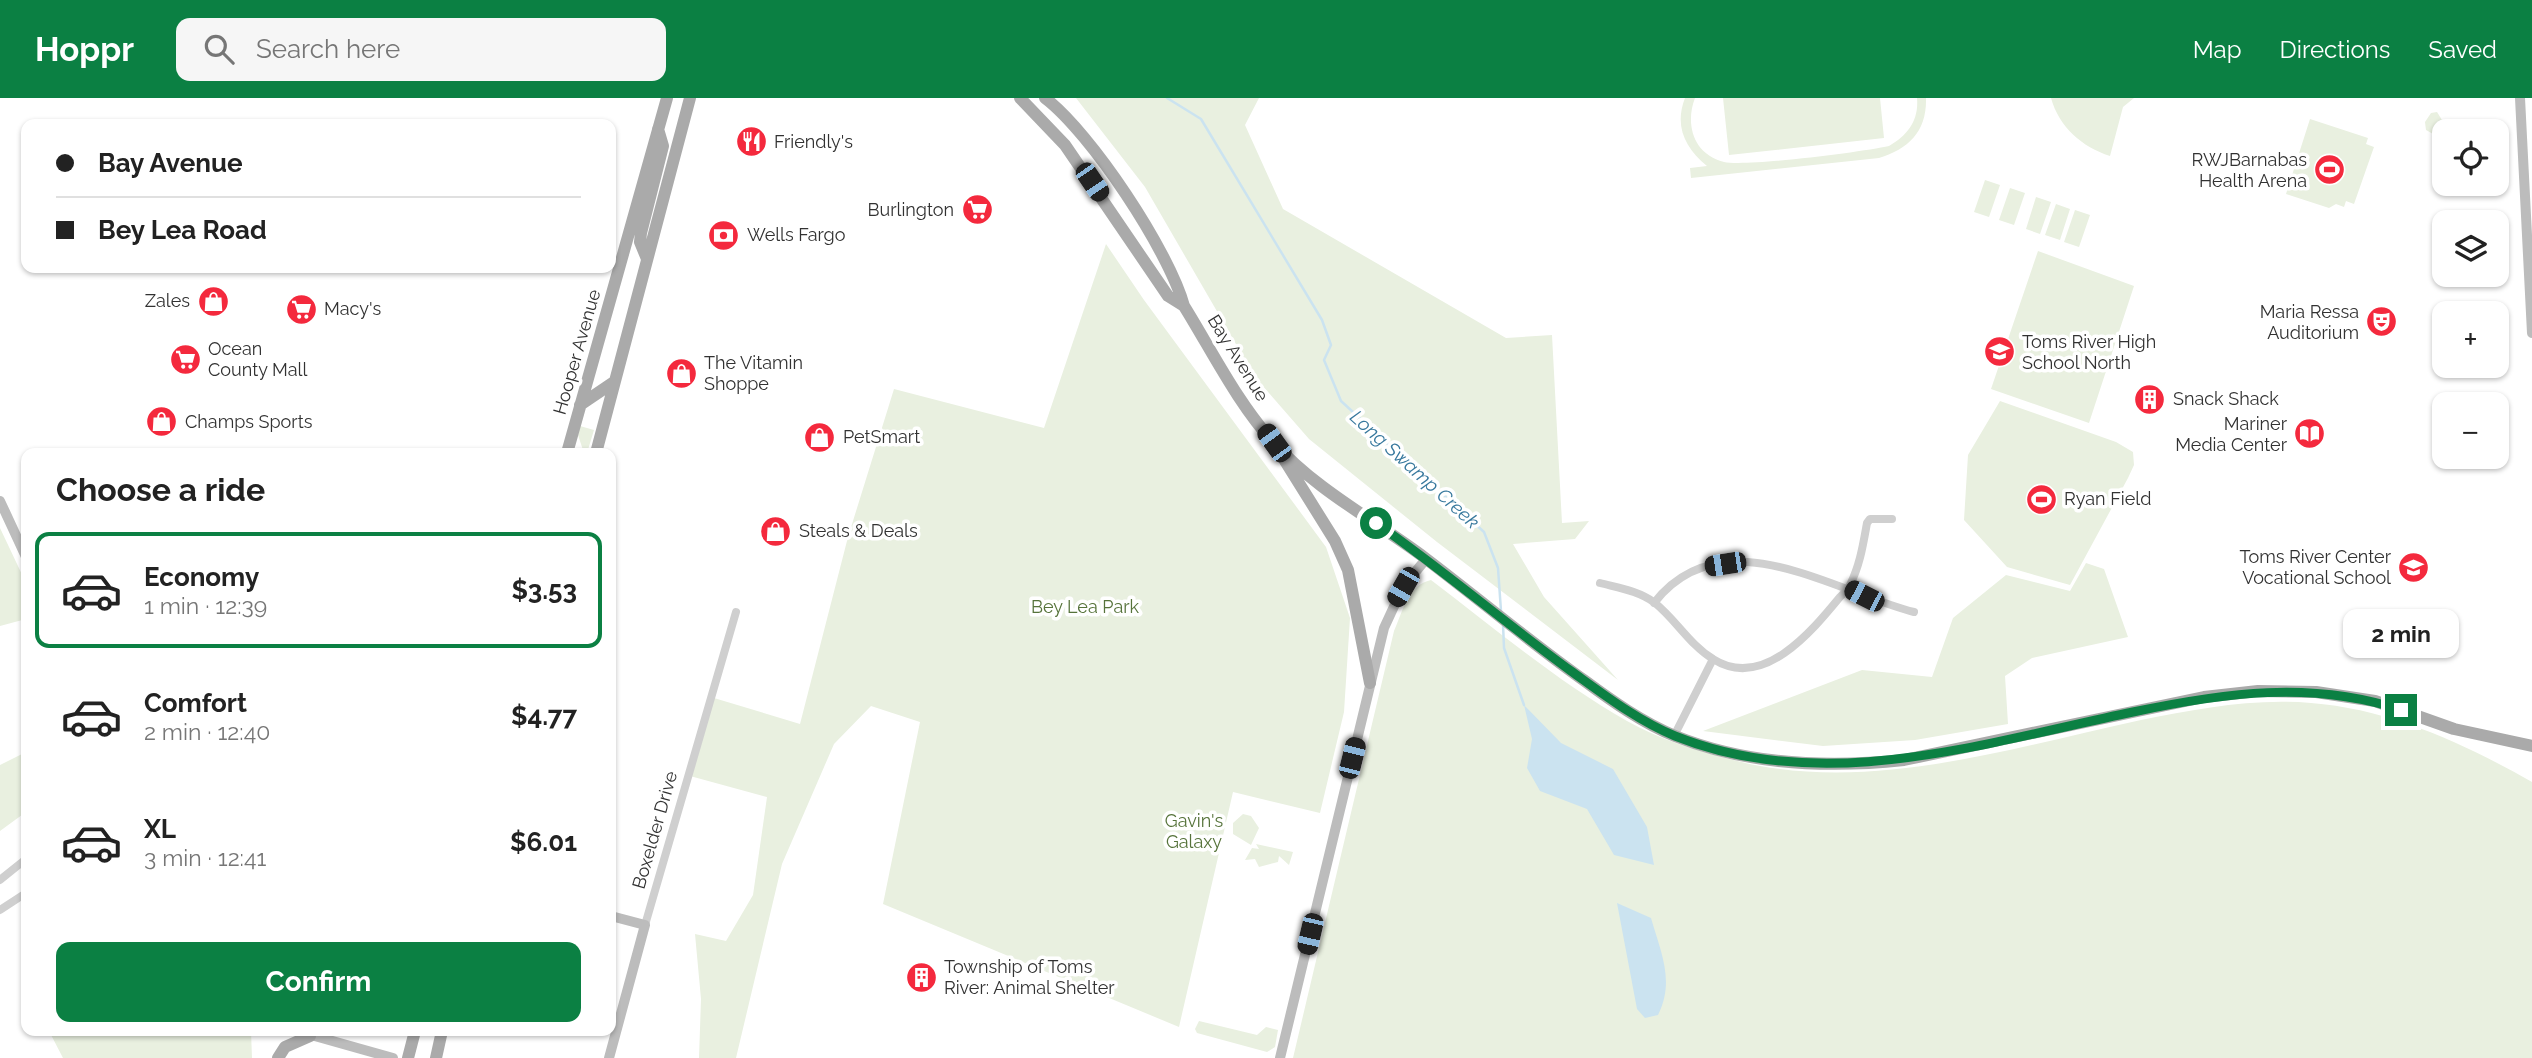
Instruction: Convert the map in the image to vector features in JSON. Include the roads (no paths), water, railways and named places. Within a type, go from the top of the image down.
[{"type":"main road","name":"Hooper Avenue","points":[[568,447],[667,98]]},
{"type":"main road","points":[[597,448],[690,98]]},
{"type":"main road","name":"Bay Avenue","points":[[1020,98],[1065,145],[1168,296],[1184,306]]},
{"type":"main road","name":"Bay Avenue","points":[[1045,98],[1100,158],[1153,241],[1179,289],[1184,306],[1274,443],[1317,481],[1426,559],[1508,624],[1608,697],[1674,736],[1735,753],[1779,761],[1821,765],[1873,763],[1904,760],[2204,697],[2258,691],[2316,692],[2375,701],[2454,729],[2532,746]]},
{"type":"main road","points":[[647,258],[640,242],[663,146],[658,129]]},
{"type":"main road","points":[[580,405],[614,382]]},
{"type":"main road","points":[[1274,443],[1335,541],[1349,570],[1370,683]]},
{"type":"main road","points":[[278,1058],[285,1047],[310,1036]]},
{"type":"main road","points":[[408,1058],[414,1036]]},
{"type":"main road","points":[[436,1058],[441,1036]]},
{"type":"street","points":[[2520,98],[2532,333]]},
{"type":"street","points":[[0,501],[21,546]]},
{"type":"street","points":[[1600,583],[1637,593],[1654,603],[1713,659],[1739,668],[1770,662],[1804,637],[1849,588],[1861,557],[1870,519],[1892,519]]},
{"type":"street","points":[[1280,1058],[1370,683],[1391,607],[1426,559]]},
{"type":"street","points":[[1654,603],[1668,586],[1684,575],[1705,568],[1745,561],[1786,566],[1849,588],[1878,603],[1914,612]]},
{"type":"street","name":"Boxelder Drive","points":[[616,1035],[645,925],[736,612]]},
{"type":"street","points":[[1674,736],[1713,659]]},
{"type":"street","points":[[0,880],[21,864]]},
{"type":"street","points":[[0,910],[21,896]]},
{"type":"street","points":[[616,917],[645,925]]},
{"type":"street","points":[[310,1036],[393,1058]]},
{"type":"street","name":"Boxelder Drive","points":[[610,1058],[616,1036]]},
{"type":"water","points":[[1524,705],[1561,743],[1613,769],[1647,827],[1654,865],[1614,855],[1587,809],[1540,791],[1527,768],[1532,739]]},
{"type":"water","points":[[1617,903],[1651,918],[1666,979],[1663,1003],[1658,1015],[1645,1018],[1637,1009]]},
{"type":"waterway","name":"Long Swamp Creek","points":[[1167,98],[1201,119],[1322,320],[1331,345],[1324,360],[1341,401],[1484,532],[1498,568],[1501,611]]},
{"type":"waterway","name":"Long Swamp Creek","points":[[1503,624],[1504,648],[1524,705]]},
{"type":"place","name":"Friendly's","points":[[751,142]]},
{"type":"place","name":"RWJBarnabas Health Arena","points":[[2330,170]]},
{"type":"place","name":"Burlington","points":[[977,210]]},
{"type":"place","name":"Wells Fargo","points":[[724,235]]},
{"type":"place","name":"Zales","points":[[213,301]]},
{"type":"place","name":"Macy's","points":[[301,309]]},
{"type":"place","name":"Maria Ressa Auditorium","points":[[2382,322]]},
{"type":"place","name":"Toms River High School North","points":[[1999,352]]},
{"type":"place","name":"Ocean County Mall","points":[[185,359]]},
{"type":"place","name":"The Vitamin Shoppe","points":[[681,373]]},
{"type":"place","name":"Snack Shack","points":[[2150,399]]},
{"type":"place","name":"Champs Sports","points":[[162,422]]},
{"type":"place","name":"Mariner Media Center","points":[[2310,434]]},
{"type":"place","name":"PetSmart","points":[[820,437]]},
{"type":"place","name":"Ryan Field","points":[[2041,499]]},
{"type":"place","name":"Steals & Deals","points":[[776,531]]},
{"type":"place","name":"Toms River Center Vocational School","points":[[2414,567]]},
{"type":"place","name":"Township of Toms River: Animal Shelter","points":[[921,977]]},
{"type":"park label","name":"Bey Lea Park","points":[[1085,607]]},
{"type":"park label","name":"Gavin's Galaxy","points":[[1194,831]]}]
